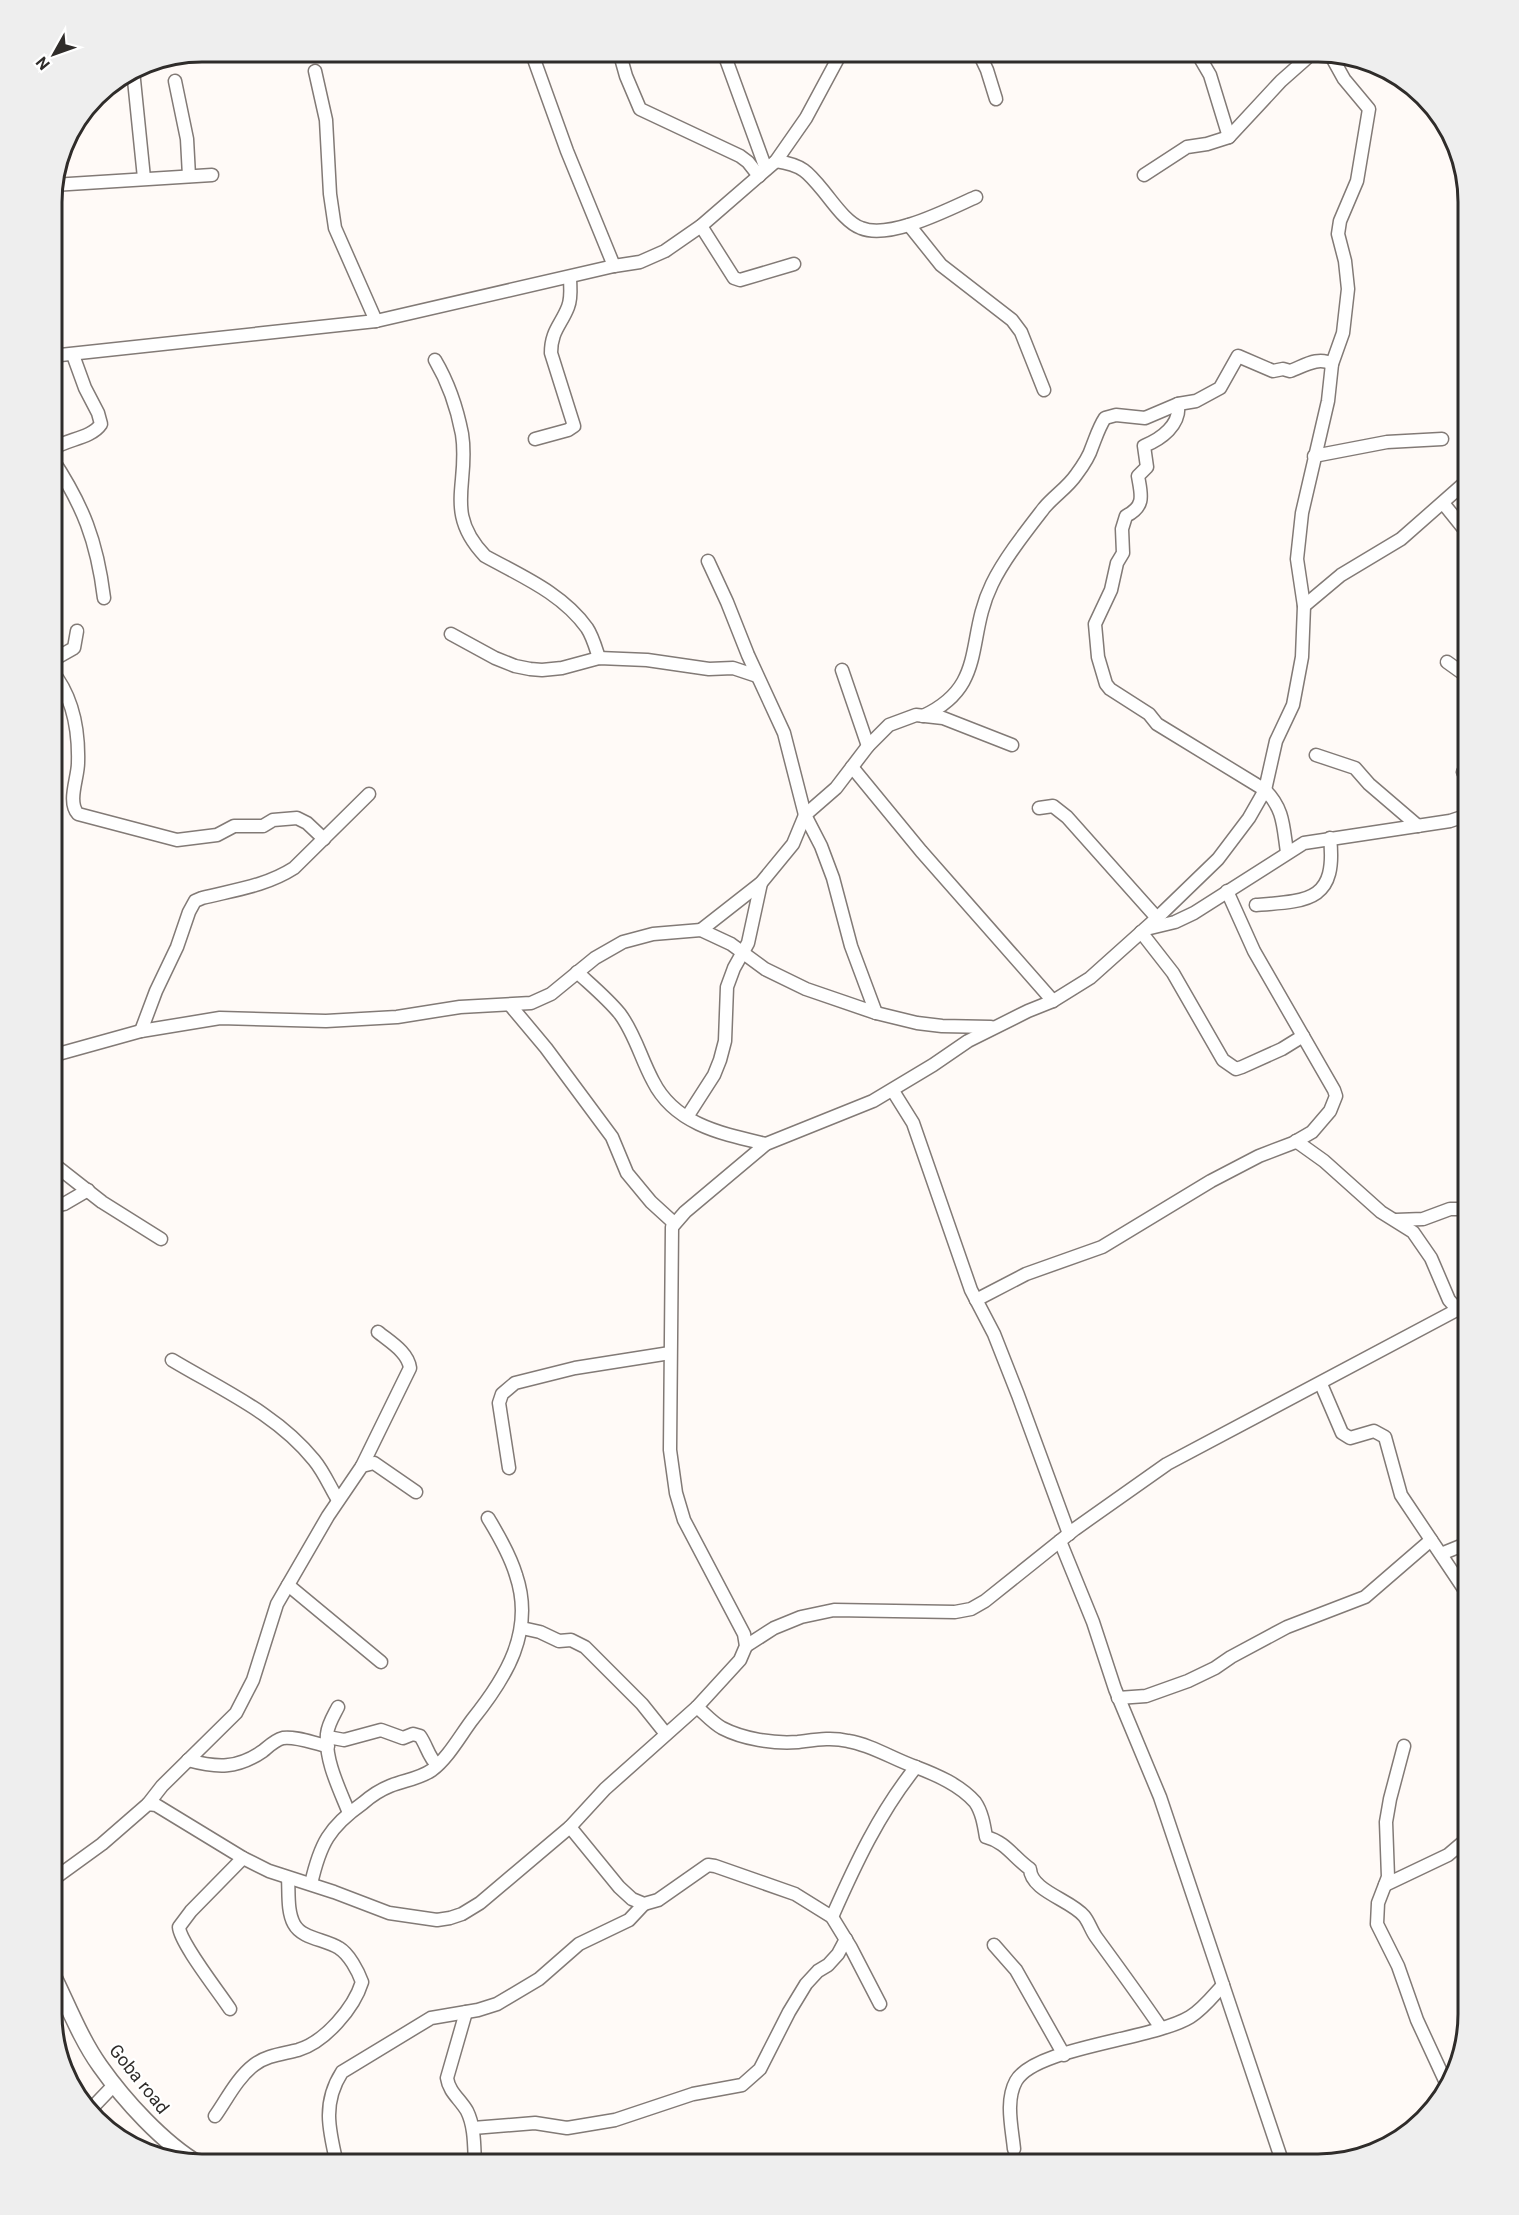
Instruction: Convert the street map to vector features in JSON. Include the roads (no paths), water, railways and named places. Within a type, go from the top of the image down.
[{"type":"street","points":[[535,62],[567,151],[614,266]]},
{"type":"street","points":[[623,62],[640,109],[740,156],[748,162],[767,168],[797,164],[812,177],[841,211],[861,228],[873,230],[909,225],[976,197]]},
{"type":"street","points":[[727,62],[767,168]]},
{"type":"street","points":[[62,356],[376,321],[640,262],[665,252],[701,226],[767,168],[806,118],[836,62]]},
{"type":"street","points":[[983,62],[996,99]]},
{"type":"street","points":[[1202,62],[1210,75],[1229,137]]},
{"type":"street","points":[[1144,175],[1186,147],[1207,144],[1229,137],[1281,81],[1302,62]]},
{"type":"street","points":[[746,1646],[739,1620],[684,1520],[676,1493],[670,1450],[671,1233],[674,1222],[766,1144],[873,1101],[968,1041],[1053,1001],[1090,978],[1218,859],[1244,825],[1265,790],[1276,741],[1293,705],[1302,657],[1304,606],[1297,559],[1302,513],[1328,401],[1332,364],[1343,333],[1348,289],[1345,261],[1338,234],[1340,221],[1357,181],[1369,109],[1344,79],[1335,63]]},
{"type":"street","points":[[315,71],[326,120],[330,194],[335,228],[376,321]]},
{"type":"street","points":[[134,79],[144,178]]},
{"type":"street","points":[[175,81],[187,139],[189,176]]},
{"type":"street","points":[[63,184],[212,175]]},
{"type":"street","points":[[909,225],[942,265],[1012,320],[1021,332],[1044,390]]},
{"type":"street","points":[[701,226],[734,278],[740,280],[795,264]]},
{"type":"street","points":[[534,439],[568,430],[574,426],[551,343],[553,334],[568,307],[571,296],[570,277]]},
{"type":"street","points":[[62,444],[95,430],[100,424],[98,413],[85,388],[74,355]]},
{"type":"street","points":[[923,716],[952,698],[967,679],[976,630],[992,583],[1045,507],[1075,477],[1092,449],[1097,430],[1105,418],[1116,415],[1145,418],[1178,404],[1197,400],[1220,388],[1238,356],[1273,371],[1283,369],[1290,371],[1316,361],[1325,360],[1332,364]]},
{"type":"street","points":[[435,360],[450,391],[462,434],[460,513],[464,527],[485,556],[551,593],[568,608],[588,630],[599,658]]},
{"type":"street","points":[[1178,404],[1179,411],[1171,428],[1158,441],[1144,446],[1147,467],[1138,476],[1142,495],[1140,503],[1135,512],[1126,516],[1122,529],[1123,553],[1117,563],[1111,590],[1095,624],[1102,676],[1110,690],[1141,708],[1157,724],[1265,790],[1275,800],[1281,813],[1287,852]]},
{"type":"street","points":[[1314,456],[1387,442],[1442,439]]},
{"type":"street","points":[[62,474],[77,498],[91,533],[100,564],[104,598]]},
{"type":"street","points":[[1304,606],[1341,576],[1401,539],[1457,490]]},
{"type":"street","points":[[1443,503],[1457,520]]},
{"type":"street","points":[[708,561],[784,733],[805,815],[821,846],[833,878],[851,946],[876,1013]]},
{"type":"street","points":[[62,655],[74,648],[78,631]]},
{"type":"street","points":[[451,634],[495,658],[522,668],[542,670],[561,668],[599,658],[647,660],[710,669],[733,668],[757,676]]},
{"type":"street","points":[[1447,662],[1457,669]]},
{"type":"street","points":[[842,670],[868,746]]},
{"type":"street","points":[[62,685],[71,704],[76,731],[78,764],[74,804],[78,814],[177,840],[217,835],[234,826],[263,826],[273,820],[297,818],[307,823],[324,839]]},
{"type":"street","points":[[701,930],[761,883],[793,844],[805,815],[836,788],[868,746],[889,725],[916,715],[943,718],[1012,745]]},
{"type":"street","points":[[1316,755],[1355,768],[1369,784],[1418,826]]},
{"type":"street","points":[[852,767],[921,851],[1053,1001]]},
{"type":"street","points":[[141,1031],[195,901],[282,876],[294,868],[369,794]]},
{"type":"street","points":[[1039,808],[1053,806],[1066,817],[1157,918]]},
{"type":"street","points":[[1143,930],[1175,922],[1208,905],[1304,843],[1457,819]]},
{"type":"street","points":[[1256,905],[1299,902],[1320,890],[1328,882],[1331,873],[1330,838]]},
{"type":"street","points":[[687,1117],[714,1075],[720,1060],[725,1041],[727,987],[750,935],[761,883]]},
{"type":"street","points":[[976,1300],[1026,1274],[1102,1247],[1211,1181],[1312,1132],[1330,1111],[1336,1096],[1254,951],[1227,891]]},
{"type":"street","points":[[62,1053],[141,1031],[220,1018],[326,1021],[397,1017],[460,1007],[531,1004],[551,994],[595,958],[624,942],[652,934],[701,930],[731,944],[765,969],[806,989],[876,1013],[917,1023],[942,1026],[995,1027]]},
{"type":"street","points":[[1143,930],[1173,973],[1223,1060],[1230,1067],[1236,1069],[1242,1067],[1282,1049],[1303,1036]]},
{"type":"street","points":[[577,972],[620,1014],[630,1030],[654,1083],[670,1105],[708,1130],[766,1144]]},
{"type":"street","points":[[510,1005],[546,1048],[612,1137],[627,1173],[651,1202],[674,1222]]},
{"type":"street","points":[[893,1090],[913,1123],[946,1225],[1018,1395],[1097,1638],[1118,1698],[1160,1797],[1280,2154]]},
{"type":"street","points":[[1296,1141],[1324,1161],[1370,1204],[1418,1237],[1437,1268],[1449,1300],[1457,1304]]},
{"type":"street","points":[[62,1170],[102,1202],[161,1239]]},
{"type":"street","points":[[62,1204],[88,1190]]},
{"type":"street","points":[[1391,1220],[1423,1219],[1450,1209],[1457,1209]]},
{"type":"street","points":[[148,1804],[156,1805],[172,1813],[243,1858],[288,1878],[389,1913],[437,1920],[462,1914],[480,1903],[570,1827],[605,1789],[697,1707],[730,1672],[746,1646],[774,1628],[801,1617],[834,1610],[955,1612],[971,1609],[985,1601],[1065,1537],[1167,1464],[1457,1310]]},
{"type":"street","points":[[62,1873],[102,1844],[148,1804],[162,1786],[237,1713],[253,1680],[277,1604],[338,1500],[362,1466],[410,1368],[409,1360],[404,1354],[378,1332]]},
{"type":"street","points":[[509,1468],[499,1403],[502,1394],[515,1383],[575,1368],[670,1353]]},
{"type":"street","points":[[172,1360],[245,1400],[266,1415],[299,1444],[315,1462],[338,1500]]},
{"type":"street","points":[[1321,1384],[1339,1428],[1346,1436],[1350,1438],[1374,1431],[1385,1437],[1401,1495],[1457,1578]]},
{"type":"street","points":[[362,1466],[374,1463],[416,1492]]},
{"type":"street","points":[[310,1884],[317,1857],[333,1828],[349,1813],[389,1786],[418,1778],[437,1765],[492,1695],[519,1642],[522,1628],[517,1576],[489,1518]]},
{"type":"street","points":[[1118,1698],[1146,1696],[1188,1681],[1287,1627],[1365,1597],[1431,1540]]},
{"type":"street","points":[[1441,1554],[1457,1548]]},
{"type":"street","points":[[288,1585],[381,1662]]},
{"type":"street","points":[[522,1628],[540,1632],[560,1641],[571,1640],[585,1647],[642,1704],[666,1734]]},
{"type":"street","points":[[338,1707],[330,1724],[328,1742],[335,1778],[349,1813]]},
{"type":"street","points":[[697,1707],[719,1726],[736,1734],[794,1742],[831,1738],[850,1741],[895,1756],[938,1775],[975,1802],[984,1821],[986,1837],[1006,1846],[1014,1857],[1030,1869],[1031,1876],[1038,1885],[1084,1916],[1094,1934],[1161,2028]]},
{"type":"street","points":[[188,1760],[213,1767],[227,1766],[255,1756],[282,1738],[328,1742],[381,1730],[403,1738],[413,1734],[420,1736],[427,1746],[429,1757],[437,1765]]},
{"type":"street","points":[[1404,1746],[1396,1768],[1386,1822],[1388,1877],[1378,1903],[1378,1929],[1398,1966],[1417,2020],[1443,2076]]},
{"type":"street","points":[[832,1917],[878,1822],[916,1767]]},
{"type":"street","points":[[570,1827],[619,1887],[632,1899],[644,1904]]},
{"type":"street","points":[[1385,1885],[1448,1854],[1457,1847]]},
{"type":"street","points":[[230,2009],[188,1945],[179,1927],[191,1911],[243,1858]]},
{"type":"street","points":[[335,2153],[328,2122],[329,2105],[335,2082],[342,2072],[431,2018],[497,2004],[539,1979],[579,1944],[629,1920],[644,1904],[658,1900],[708,1865],[795,1894],[832,1917],[846,1938],[880,2004]]},
{"type":"street","points":[[215,2116],[238,2081],[254,2065],[274,2055],[299,2050],[329,2031],[349,2010],[360,1989],[362,1982],[360,1976],[349,1958],[340,1949],[301,1932],[295,1926],[290,1905],[288,1878]]},
{"type":"street","points":[[473,2128],[535,2123],[567,2128],[615,2120],[693,2094],[742,2085],[760,2069],[806,1984],[838,1954],[846,1938]]},
{"type":"street","points":[[994,1945],[1016,1970],[1064,2055]]},
{"type":"street","points":[[1014,2149],[1010,2104],[1016,2081],[1032,2066],[1161,2028],[1190,2017],[1223,1985]]},
{"type":"street","name":"Goba road","points":[[62,1992],[100,2066],[148,2123],[182,2152]]},
{"type":"street","points":[[466,2012],[447,2078],[448,2086],[467,2111],[473,2128],[474,2153]]},
{"type":"street","points":[[95,2105],[115,2084]]}]
